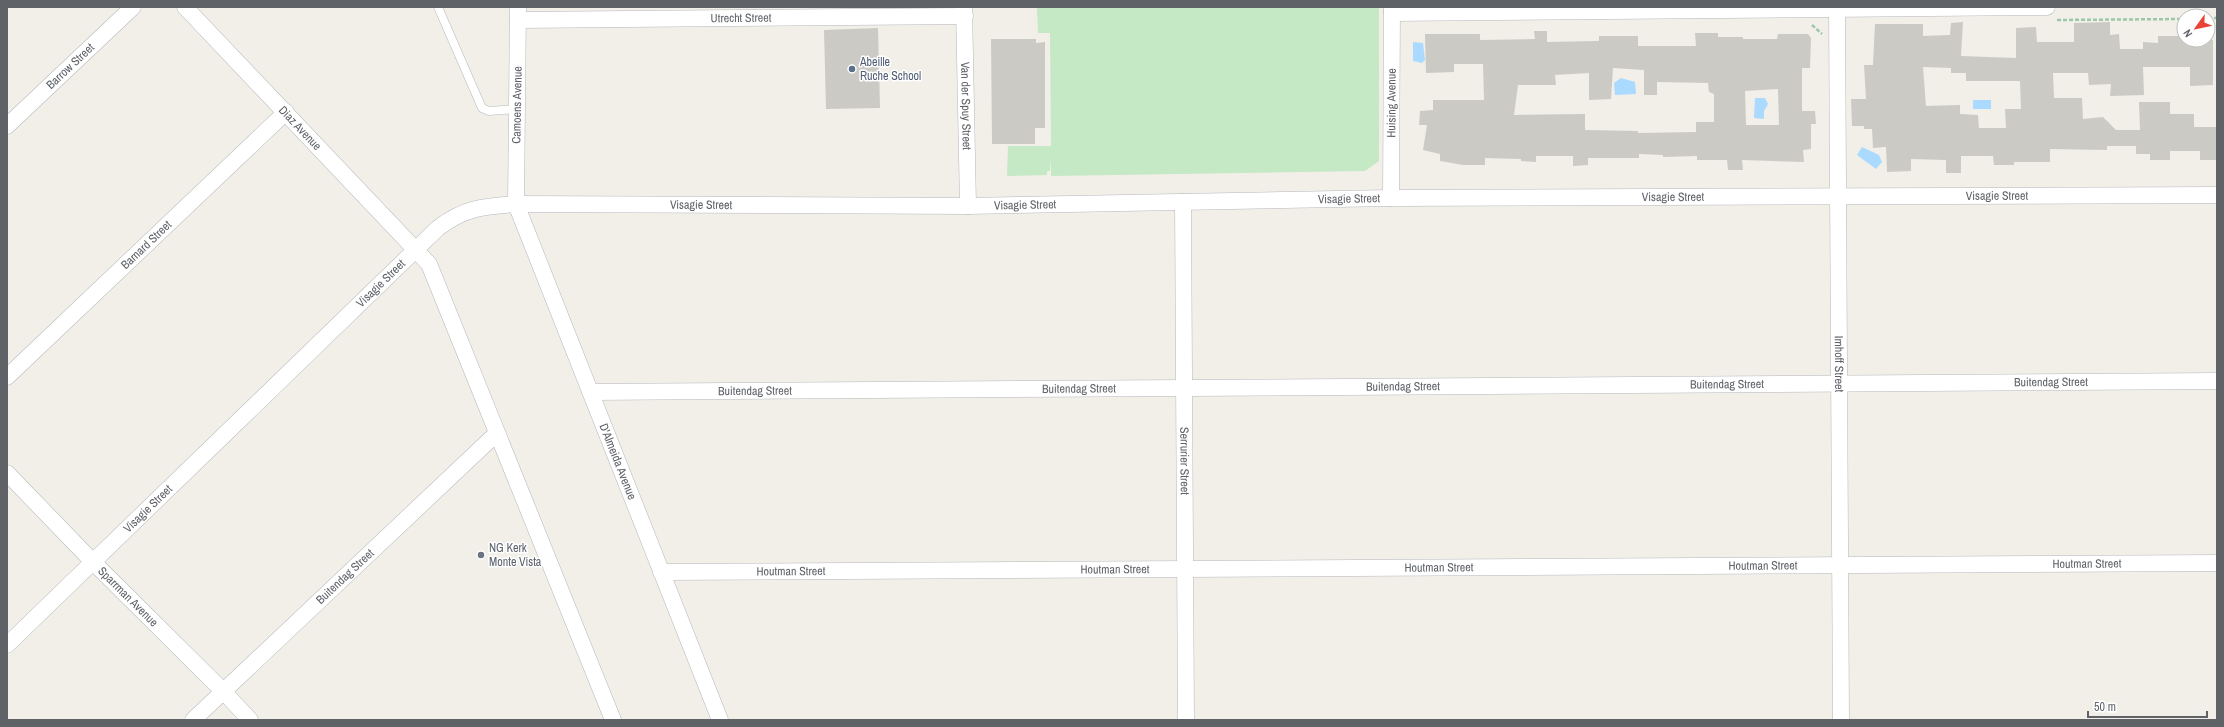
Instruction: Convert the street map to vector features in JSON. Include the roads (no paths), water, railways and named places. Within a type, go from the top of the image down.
[{"type":"street","name":"Barrow Street","points":[[7,126],[133,7]]},
{"type":"street","name":"Diaz Avenue","points":[[185,7],[416,249]]},
{"type":"street","points":[[1392,10],[1837,8],[2048,13]]},
{"type":"street","name":"Imhoff Street","points":[[1837,8],[1841,720]]},
{"type":"street","name":"Huising Avenue","points":[[1391,198],[1392,10]]},
{"type":"street","name":"Utrecht Street","points":[[518,13],[964,12]]},
{"type":"street","name":"Van der Spuy Street","points":[[964,12],[968,206]]},
{"type":"street","name":"Camoens Avenue","points":[[516,204],[518,13]]},
{"type":"street","name":"Barnard Street","points":[[7,377],[286,112]]},
{"type":"street","name":"Visagie Street","points":[[7,645],[438,228],[457,215],[480,207],[516,204],[968,206],[1391,198],[2217,195]]},
{"type":"street","name":"Serrurier Street","points":[[1183,202],[1186,720]]},
{"type":"street","name":"D'Almeida Avenue","points":[[516,204],[720,720]]},
{"type":"street","points":[[416,249],[429,264],[613,720]]},
{"type":"street","name":"Buitendag Street","points":[[590,392],[2217,381]]},
{"type":"street","name":"Buitendag Street","points":[[193,720],[497,433]]},
{"type":"street","name":"Sparrman Avenue","points":[[7,473],[93,562],[224,691],[250,720]]},
{"type":"street","name":"Houtman Street","points":[[661,572],[2217,563]]},
{"type":"lane","points":[[438,7],[482,108],[489,111],[518,109]]},
{"type":"water","points":[[1413,42],[1423,43],[1425,60],[1422,63],[1413,61]]},
{"type":"water","points":[[1621,78],[1635,82],[1636,94],[1615,95],[1614,83]]},
{"type":"water","points":[[1755,98],[1765,98],[1768,104],[1764,111],[1764,119],[1754,118]]},
{"type":"water","points":[[1973,100],[1991,100],[1991,109],[1973,109]]},
{"type":"water","points":[[1862,147],[1879,155],[1882,162],[1876,169],[1857,155]]},
{"type":"place","name":"Abeille Ruche School","points":[[852,69]]},
{"type":"place","name":"NG Kerk Monte Vista","points":[[481,555]]}]
